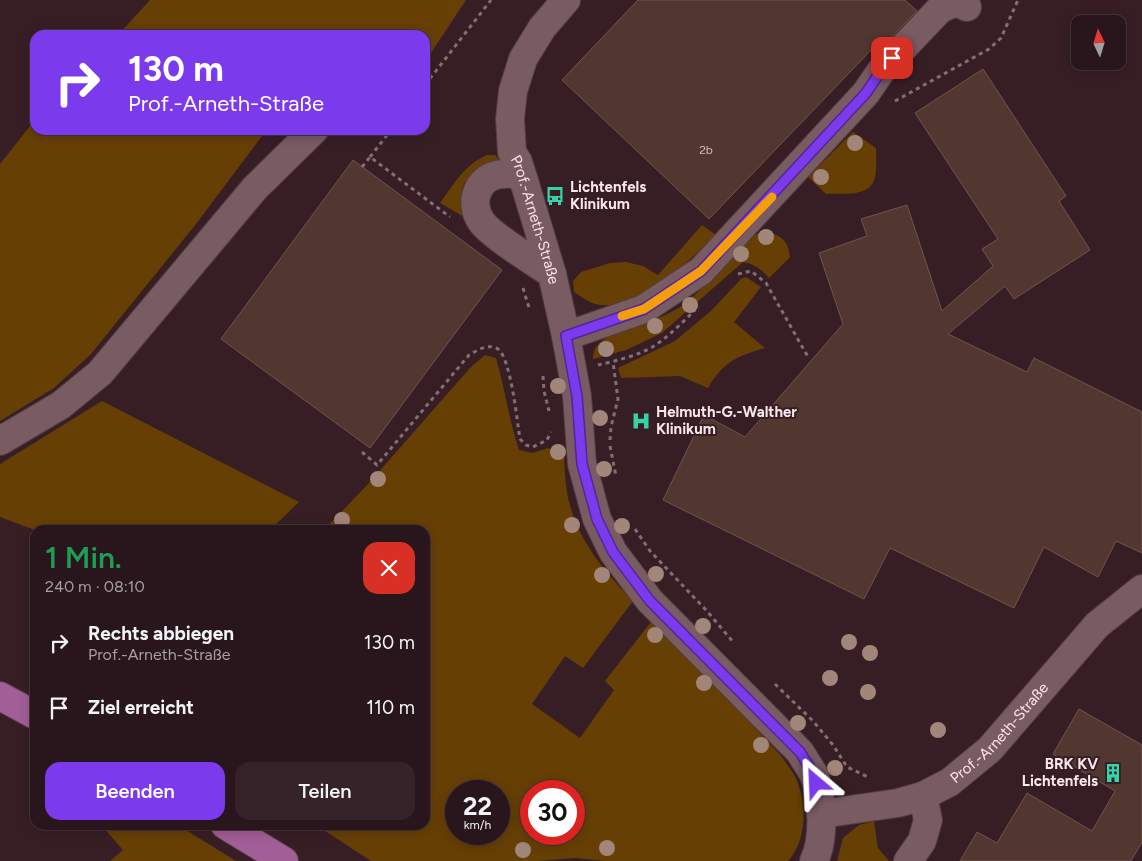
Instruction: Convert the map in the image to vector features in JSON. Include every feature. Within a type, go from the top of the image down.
[{"type":"main road","points":[[0,696],[30,712]]},
{"type":"main road","points":[[233,830],[284,861]]},
{"type":"street","name":"Prof.-Arneth-Straße","points":[[566,0],[542,28],[523,59],[513,90],[510,119],[512,152],[518,162],[552,274],[566,336],[577,396],[582,464],[597,519],[613,552],[650,601],[800,752],[813,773],[819,793],[821,833],[814,861]]},
{"type":"street","points":[[566,336],[644,309],[701,271],[866,93],[881,71],[940,9],[956,2],[967,7]]},
{"type":"street","points":[[0,441],[61,405],[100,373],[254,188],[309,135]]},
{"type":"street","points":[[524,181],[515,174],[497,174],[482,182],[475,195],[475,210],[482,223],[494,234],[552,274]]},
{"type":"street","name":"Prof.-Arneth-Straße","points":[[821,814],[881,806],[923,796],[950,782],[990,749],[1097,625],[1142,589]]},
{"type":"street","points":[[908,861],[922,841],[928,820],[923,796]]},
{"type":"path","points":[[430,78],[490,0]]},
{"type":"path","points":[[890,104],[989,48],[1001,38],[1018,0]]},
{"type":"path","points":[[362,167],[387,135]]},
{"type":"path","points":[[370,157],[452,219]]},
{"type":"path","points":[[735,275],[751,271],[766,283],[808,357]]},
{"type":"path","points":[[522,284],[531,317]]},
{"type":"path","points":[[550,415],[544,391],[543,371],[572,370],[613,362],[652,347],[679,327],[697,309]]},
{"type":"path","points":[[362,452],[377,466],[469,355],[478,349],[488,346],[496,348],[503,355],[510,378],[520,438],[526,445],[533,447],[547,440],[551,430]]},
{"type":"path","points":[[613,362],[618,399],[610,427],[610,443],[618,482]]},
{"type":"path","points":[[634,528],[650,551],[706,610],[736,646]]},
{"type":"path","points":[[772,682],[813,721],[833,745],[846,766],[866,775],[876,783]]},
{"type":"shaded area","points":[[150,0],[466,0],[430,54],[430,30],[123,30]]},
{"type":"shaded area","points":[[30,126],[30,135],[264,135],[196,224],[91,354],[54,388],[0,421],[0,164]]},
{"type":"shaded area","points":[[853,132],[876,148],[876,170],[872,184],[868,188],[855,193],[826,194],[808,177]]},
{"type":"shaded area","points":[[487,155],[495,155],[499,160],[497,164],[470,176],[466,182],[462,195],[464,217],[440,203],[466,170]]},
{"type":"shaded area","points":[[702,225],[716,235],[679,269],[649,291],[617,304],[602,305],[584,299],[574,292],[573,281],[581,272],[610,263],[626,262],[643,266],[658,275]]},
{"type":"shaded area","points":[[771,232],[785,241],[790,257],[769,278],[758,268],[743,262],[662,333],[626,350],[593,359],[595,350],[606,338],[657,319],[680,307],[707,283],[749,239],[758,233]]},
{"type":"shaded area","points":[[746,277],[761,287],[734,322],[765,348],[732,361],[719,372],[708,388],[680,376],[621,378],[618,368],[675,341],[712,310],[741,279]]},
{"type":"shaded area","points":[[485,355],[496,358],[519,450],[533,453],[548,448],[564,455],[568,499],[580,532],[595,557],[633,601],[583,668],[565,656],[532,704],[580,738],[614,690],[605,681],[654,618],[782,757],[795,776],[801,792],[804,813],[801,834],[794,853],[788,861],[606,861],[575,858],[537,861],[371,861],[324,830],[430,830],[430,525],[329,525],[369,483],[470,368]]},
{"type":"shaded area","points":[[102,401],[299,502],[275,525],[30,525],[30,528],[0,517],[0,464]]},
{"type":"shaded area","points":[[874,821],[878,848],[889,861],[837,861],[843,838],[859,825]]},
{"type":"shaded area","points":[[105,830],[186,830],[236,861],[110,861],[123,850]]},
{"type":"building","points":[[638,0],[905,0],[917,11],[877,52],[873,48],[709,219],[562,80]]},
{"type":"building","points":[[983,69],[1066,196],[1059,201],[1090,250],[1014,299],[1005,286],[948,334],[1027,372],[1034,358],[1142,412],[1142,553],[1116,541],[1098,577],[1044,547],[1014,608],[890,548],[864,599],[663,500],[704,415],[745,437],[843,324],[819,253],[867,236],[861,219],[907,205],[942,311],[993,266],[982,249],[998,239],[915,113]]},
{"type":"building","points":[[353,160],[502,270],[370,448],[221,339]]},
{"type":"building","name":"BRK KV Lichtenfels","points":[[1079,709],[1142,745],[1142,842],[1131,861],[960,861],[977,832],[997,843],[1027,793],[1092,831],[1115,791],[1053,754]]},
{"type":"slow traffic","points":[[622,316],[644,309],[701,271],[772,197]]},
{"type":"place","name":"Lichtenfels Klinikum","points":[[555,196]]},
{"type":"place","name":"Helmuth-G.-Walther Klinikum","points":[[641,421]]},
{"type":"place","name":"BRK KV Lichtenfels","points":[[1113,773]]},
{"type":"route","points":[[816,783],[813,773],[800,752],[650,601],[613,552],[597,519],[582,464],[577,396],[566,336],[644,309],[701,271],[866,93],[892,58]]}]
